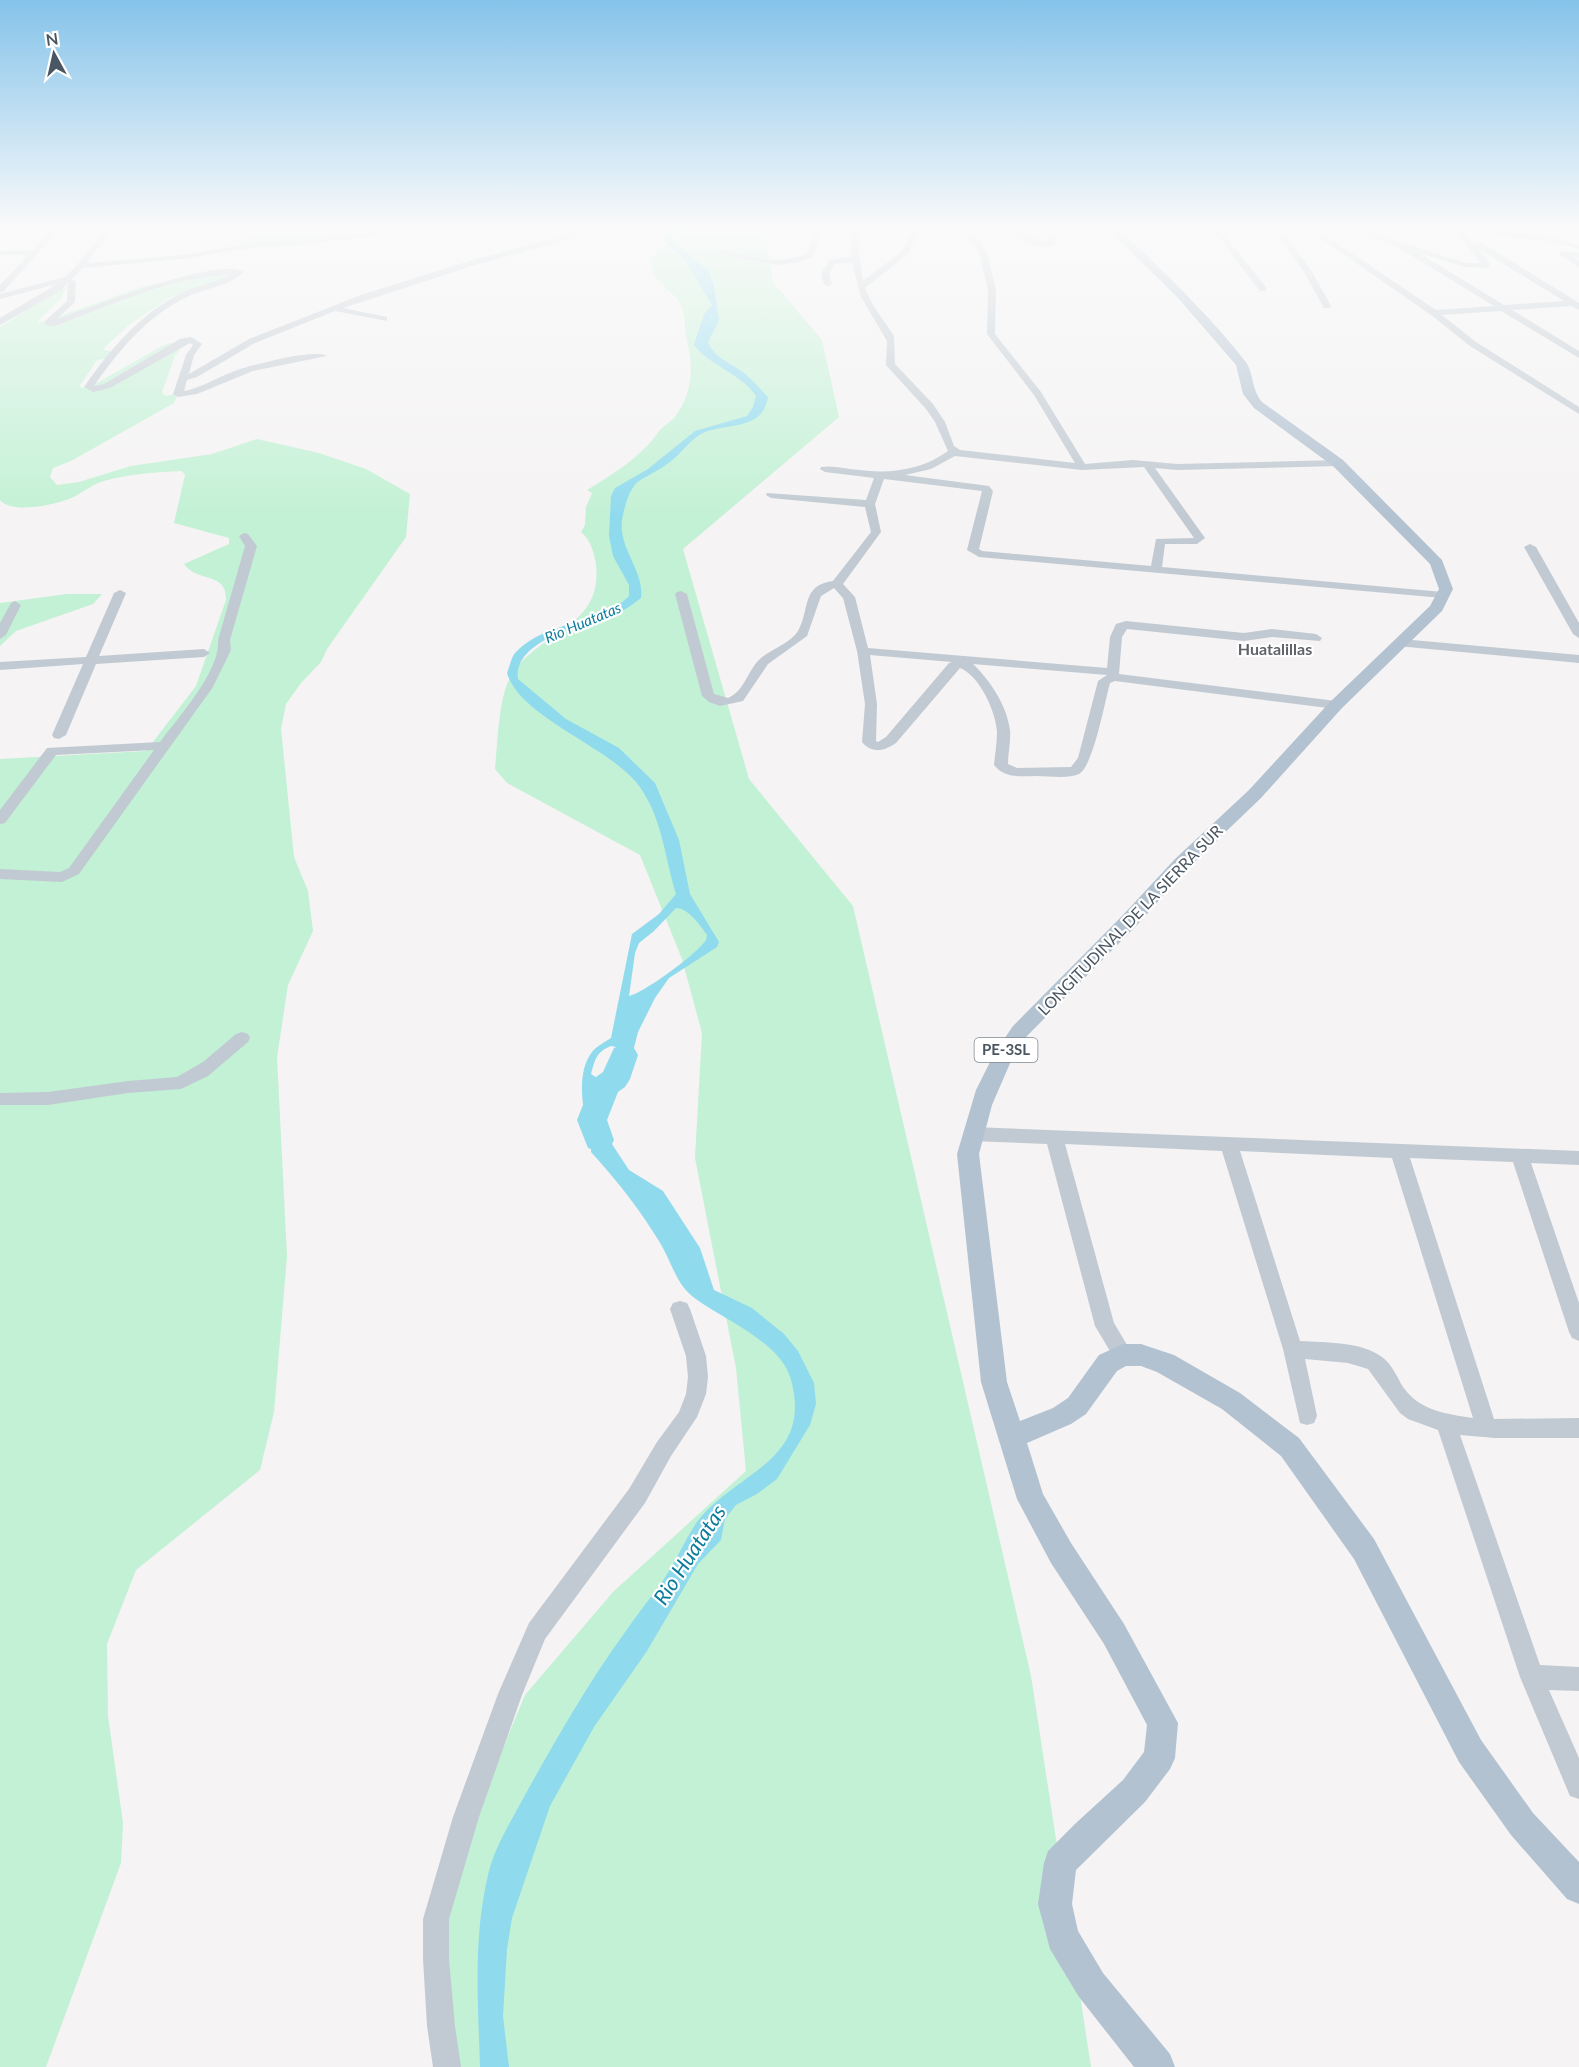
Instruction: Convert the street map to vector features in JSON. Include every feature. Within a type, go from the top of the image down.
[{"type":"main road","points":[[1206,323],[1242,364],[1249,394],[1258,405],[1338,463],[1437,563],[1446,589],[1443,595]]},
{"type":"main road","name":"LONGITUDINAL DE LA SIERRA SUR","points":[[1157,2067],[1091,1984],[1062,1937],[1055,1904],[1060,1863],[1087,1834],[1134,1791],[1159,1758],[1163,1723],[1114,1634],[1061,1553],[1031,1499],[994,1382],[968,1154],[972,1134],[989,1085],[1007,1049],[1020,1031],[1130,920],[1182,863],[1255,794],[1336,705],[1437,608],[1443,595]]},
{"type":"main road","points":[[1010,1437],[1062,1416],[1077,1406],[1108,1363],[1123,1355],[1141,1355],[1165,1363],[1231,1401],[1290,1447],[1364,1549],[1470,1751],[1522,1824],[1579,1887]]},
{"type":"street","points":[[142,323],[118,346],[89,387],[93,389],[107,386],[183,341],[194,340],[198,344],[190,355],[178,394],[191,392],[237,373],[273,363],[322,356]]},
{"type":"street","points":[[182,379],[194,375],[252,341],[297,323]]},
{"type":"street","points":[[882,323],[891,342],[891,365],[908,381],[941,423],[950,449],[954,452],[1082,467],[1134,463],[1177,467],[1338,463]]},
{"type":"street","points":[[991,323],[991,334],[1038,394],[1082,467]]},
{"type":"street","points":[[1447,323],[1473,344],[1579,411]]},
{"type":"street","points":[[1531,323],[1579,355]]},
{"type":"street","points":[[1556,395],[1567,394]]},
{"type":"street","points":[[880,475],[928,468],[954,452]]},
{"type":"street","points":[[1148,465],[1200,538],[1197,541],[1160,541],[1156,569]]},
{"type":"street","points":[[825,469],[985,488],[988,491],[973,550],[979,554],[1443,595]]},
{"type":"street","points":[[681,594],[708,696],[723,702],[734,701],[741,696],[760,665],[804,633],[814,597],[825,585],[837,584],[876,532],[870,504],[880,475]]},
{"type":"street","points":[[771,495],[870,504]]},
{"type":"street","points":[[0,874],[62,877],[74,871],[162,746],[207,687],[225,650],[224,640],[251,546],[244,536]]},
{"type":"street","points":[[1530,547],[1579,634]]},
{"type":"street","points":[[837,584],[849,597],[863,651],[871,704],[869,742],[871,745],[878,747],[891,740],[952,666],[960,662],[973,667],[994,704],[1003,727],[1001,765],[1009,771],[1017,772],[1074,771],[1085,758],[1104,681],[1113,675]]},
{"type":"street","points":[[59,735],[120,594]]},
{"type":"street","points":[[0,635],[15,605]]},
{"type":"street","points":[[1113,675],[1116,637],[1120,627],[1126,625],[1244,637],[1272,633],[1316,638]]},
{"type":"street","points":[[1401,644],[1579,659]]},
{"type":"street","points":[[863,651],[1113,675],[1336,705]]},
{"type":"street","points":[[0,666],[204,653]]},
{"type":"street","points":[[0,820],[52,751],[162,746]]},
{"type":"street","points":[[0,1099],[53,1098],[130,1087],[174,1085],[187,1081],[203,1071],[242,1038]]},
{"type":"street","points":[[972,1134],[1579,1158]]},
{"type":"street","points":[[1054,1137],[1105,1326],[1123,1355]]},
{"type":"street","points":[[1228,1143],[1293,1349],[1307,1416]]},
{"type":"street","points":[[1399,1151],[1486,1427]]},
{"type":"street","points":[[1520,1156],[1579,1332]]},
{"type":"street","points":[[447,2067],[435,1959],[436,1919],[466,1817],[488,1761],[510,1694],[537,1631],[637,1496],[664,1449],[687,1417],[696,1394],[698,1377],[696,1356],[680,1308]]},
{"type":"street","points":[[1293,1349],[1362,1358],[1375,1363],[1400,1401],[1416,1413],[1446,1425],[1579,1428]]},
{"type":"street","points":[[1446,1425],[1532,1677],[1579,1787]]},
{"type":"street","points":[[1532,1677],[1579,1679]]},
{"type":"green space","points":[[6,323],[131,323],[104,348],[104,350],[114,352],[105,359],[97,360],[79,387],[88,388],[160,347],[169,343],[184,343],[175,356],[162,392],[165,396],[178,393],[174,403],[71,461],[53,468],[50,477],[57,485],[79,482],[131,466],[212,454],[257,439],[319,453],[366,469],[410,494],[406,537],[327,649],[321,662],[301,683],[286,704],[281,729],[294,857],[308,891],[313,931],[288,985],[277,1057],[287,1256],[274,1412],[260,1470],[136,1570],[107,1644],[108,1716],[123,1823],[121,1863],[46,2067],[0,2067],[0,759],[146,751],[196,686],[226,600],[222,585],[196,574],[184,564],[229,544],[229,538],[174,523],[185,475],[182,471],[113,479],[99,483],[71,498],[42,506],[13,507],[0,500],[0,327]]},
{"type":"green space","points":[[685,323],[808,323],[822,340],[839,417],[683,549],[749,779],[853,906],[1031,1676],[1091,2067],[453,2067],[442,1939],[478,1808],[525,1695],[613,1592],[746,1471],[736,1368],[695,1158],[702,1033],[682,959],[640,855],[507,783],[495,769],[502,704],[509,680],[526,657],[581,614],[590,601],[596,585],[594,555],[587,538],[581,532],[585,525],[586,507],[592,493],[587,490],[636,457],[680,409],[688,391],[691,371]]},
{"type":"green space","points":[[67,594],[102,594],[93,604],[16,631],[0,646],[0,603]]},
{"type":"water","points":[[701,323],[717,323],[708,342],[718,356],[744,373],[768,397],[765,408],[759,415],[744,424],[700,434],[670,462],[636,484],[627,501],[622,526],[626,548],[639,578],[641,598],[620,612],[572,628],[540,643],[527,653],[520,665],[518,679],[566,719],[619,748],[655,783],[679,840],[690,894],[719,942],[717,947],[669,978],[655,998],[638,1032],[626,1079],[620,1087],[602,1088],[598,1092],[606,1135],[629,1170],[663,1191],[700,1248],[714,1290],[752,1308],[784,1334],[798,1351],[814,1383],[816,1404],[810,1425],[777,1479],[757,1494],[736,1505],[725,1519],[721,1540],[698,1564],[647,1651],[594,1727],[550,1806],[512,1918],[507,1949],[503,2016],[509,2067],[480,2067],[478,1947],[480,1923],[488,1875],[499,1844],[584,1693],[667,1575],[695,1525],[710,1507],[765,1464],[780,1449],[791,1430],[795,1408],[791,1380],[785,1366],[763,1342],[704,1305],[683,1287],[664,1250],[640,1212],[591,1152],[582,1090],[587,1060],[592,1052],[611,1038],[632,934],[659,914],[676,894],[657,821],[645,794],[636,782],[605,756],[545,717],[528,703],[515,689],[507,673],[514,654],[528,642],[557,628],[603,613],[617,606],[629,596],[629,585],[613,556],[609,536],[611,496],[615,488],[648,469],[695,431],[747,416],[753,407],[756,396],[749,388],[701,353],[694,345]],"holes":[[[676,908],[693,918],[707,935],[706,940],[693,954],[670,972],[629,996],[635,953],[639,943]],[[611,1046],[616,1047],[618,1059],[613,1072],[597,1078],[591,1074],[599,1054]]]},
{"type":"waterway","name":"Rio Huatatas","points":[[599,1140],[592,1120],[606,1085],[615,1079],[624,1055]]},
{"type":"district","name":"Huatalillas","points":[[1275,649]]}]
